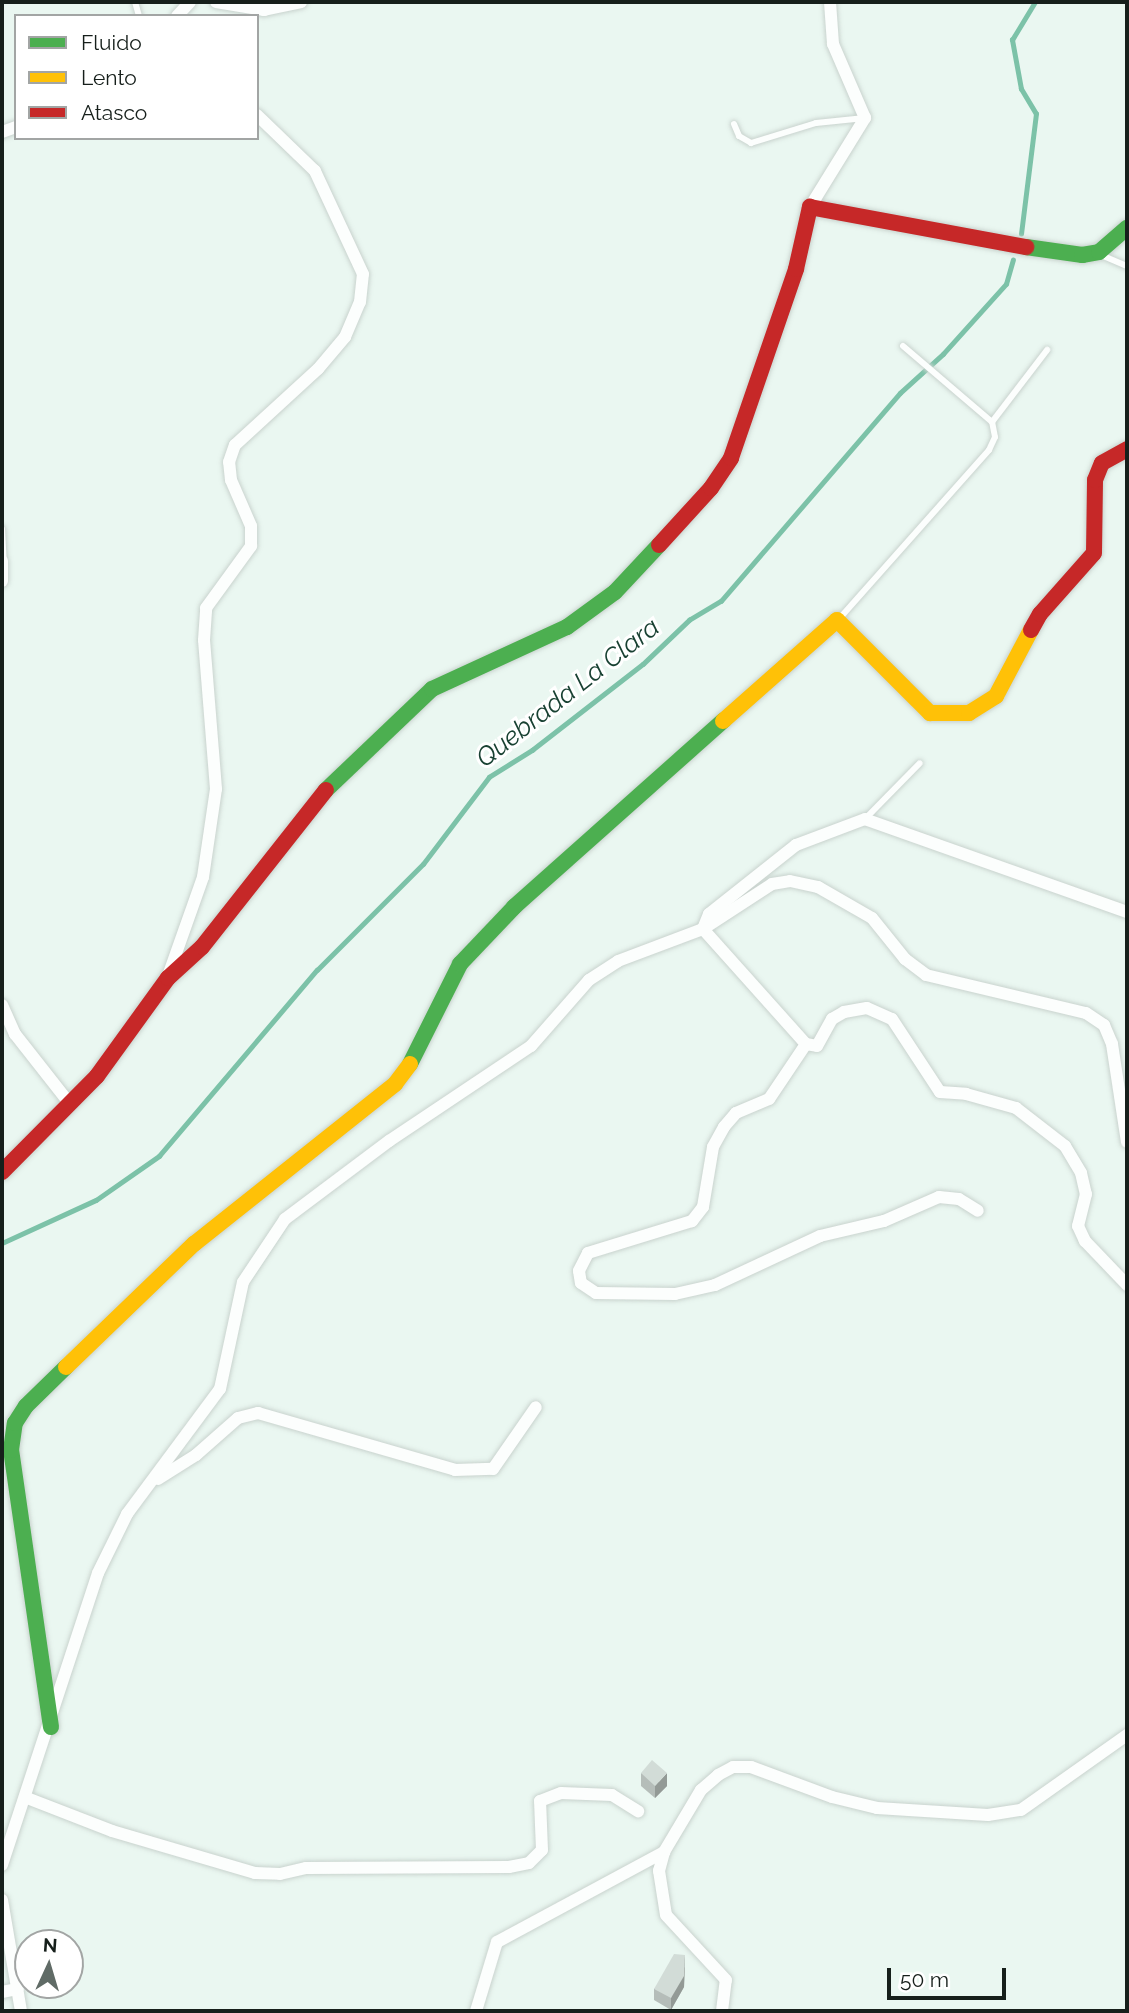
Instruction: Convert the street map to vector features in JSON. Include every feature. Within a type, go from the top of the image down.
[{"type":"street","points":[[216,2],[264,10],[301,2]]},
{"type":"street","points":[[2,1172],[97,1076],[168,978],[202,947],[321,795],[388,727],[432,690],[567,627],[615,592],[711,488],[731,458],[796,270],[810,207],[864,118],[833,44],[830,2]]},
{"type":"street","points":[[168,978],[203,877],[216,789],[204,640],[206,608],[251,546],[251,526],[231,480],[229,462],[234,445],[318,369],[345,337],[361,293],[360,262],[315,170],[259,118]]},
{"type":"street","points":[[810,207],[1001,244],[1082,255],[1099,252],[1127,228]]},
{"type":"street","points":[[51,1727],[12,1450],[15,1423],[26,1406],[194,1244],[395,1084],[409,1066],[460,964],[514,907],[837,620],[930,713],[969,713],[996,696],[1040,614],[1094,553],[1095,480],[1102,463],[1127,449]]},
{"type":"street","points":[[2,581],[3,562]]},
{"type":"street","points":[[703,929],[709,915],[796,845],[865,819],[1127,912]]},
{"type":"street","points":[[2,1865],[51,1727],[98,1573],[127,1514],[220,1390],[243,1282],[285,1219],[400,1133],[531,1046],[589,979],[618,961],[703,929],[772,884],[790,881],[818,887],[872,918],[905,960],[926,975],[1086,1013],[1104,1024],[1112,1045],[1127,1142]]},
{"type":"street","points":[[703,929],[806,1044],[817,1046],[832,1019],[844,1012],[867,1009],[892,1018],[940,1092],[966,1094],[1016,1108],[1065,1146],[1081,1173],[1086,1194],[1079,1226],[1085,1241],[1127,1285]]},
{"type":"street","points":[[2,1005],[15,1034],[70,1104]]},
{"type":"street","points":[[806,1044],[769,1099],[736,1113],[724,1127],[713,1147],[703,1207],[692,1221],[588,1253],[579,1271],[581,1283],[596,1293],[676,1294],[715,1284],[820,1236],[884,1221],[939,1197],[958,1199],[978,1211]]},
{"type":"street","points":[[149,1485],[196,1455],[239,1418],[258,1413],[447,1468],[493,1469],[536,1407]]},
{"type":"street","points":[[722,2011],[726,1980],[666,1915],[659,1871],[664,1852],[701,1790],[733,1767],[751,1767],[832,1797],[877,1808],[988,1815],[1021,1810],[1127,1735]]},
{"type":"street","points":[[27,1798],[124,1835],[256,1873],[279,1874],[306,1868],[509,1867],[529,1863],[542,1850],[540,1801],[561,1793],[612,1795],[638,1811]]},
{"type":"street","points":[[476,2011],[497,1942],[664,1852]]},
{"type":"street","points":[[2,1900],[14,1967]]},
{"type":"lane","points":[[734,124],[739,136],[751,143],[816,123],[864,118]]},
{"type":"lane","points":[[1099,252],[1127,266]]},
{"type":"lane","points":[[837,620],[989,450],[995,437],[992,422],[903,346]]},
{"type":"lane","points":[[992,422],[1047,350]]},
{"type":"lane","points":[[2,529],[3,562]]},
{"type":"lane","points":[[865,819],[920,763]]},
{"type":"building","points":[[652,1760],[667,1773],[655,1786],[641,1773]]},
{"type":"building","points":[[674,1954],[685,1955],[684,1976],[671,1998],[654,1989]]},
{"type":"waterway","name":"Quebrada La Clara","points":[[1021,234],[1036,114],[1021,89],[1012,40],[1035,2]]},
{"type":"waterway","name":"Quebrada La Clara","points":[[2,1243],[96,1200],[159,1156],[317,970],[423,864],[489,777],[532,750],[643,664],[689,620],[721,601],[900,393],[943,354],[1006,284],[1013,260]]},
{"type":"traffic: fast","points":[[1026,247],[1082,255],[1099,252],[1127,228]]},
{"type":"traffic: fast","points":[[326,790],[432,689],[567,627],[615,592],[659,545]]},
{"type":"traffic: fast","points":[[410,1064],[460,964],[514,907],[723,721]]},
{"type":"traffic: fast","points":[[51,1727],[11,1450],[15,1423],[26,1406],[66,1367]]},
{"type":"traffic: slow","points":[[723,721],[837,620],[930,713],[969,713],[996,696],[1031,630]]},
{"type":"traffic: slow","points":[[66,1367],[194,1244],[395,1084],[410,1064]]},
{"type":"traffic: jam","points":[[659,545],[711,488],[731,458],[796,269],[810,207],[1026,247]]},
{"type":"traffic: jam","points":[[1031,630],[1040,614],[1094,553],[1095,480],[1102,463],[1127,449]]},
{"type":"traffic: jam","points":[[2,1172],[97,1076],[168,978],[202,947],[326,790]]}]
